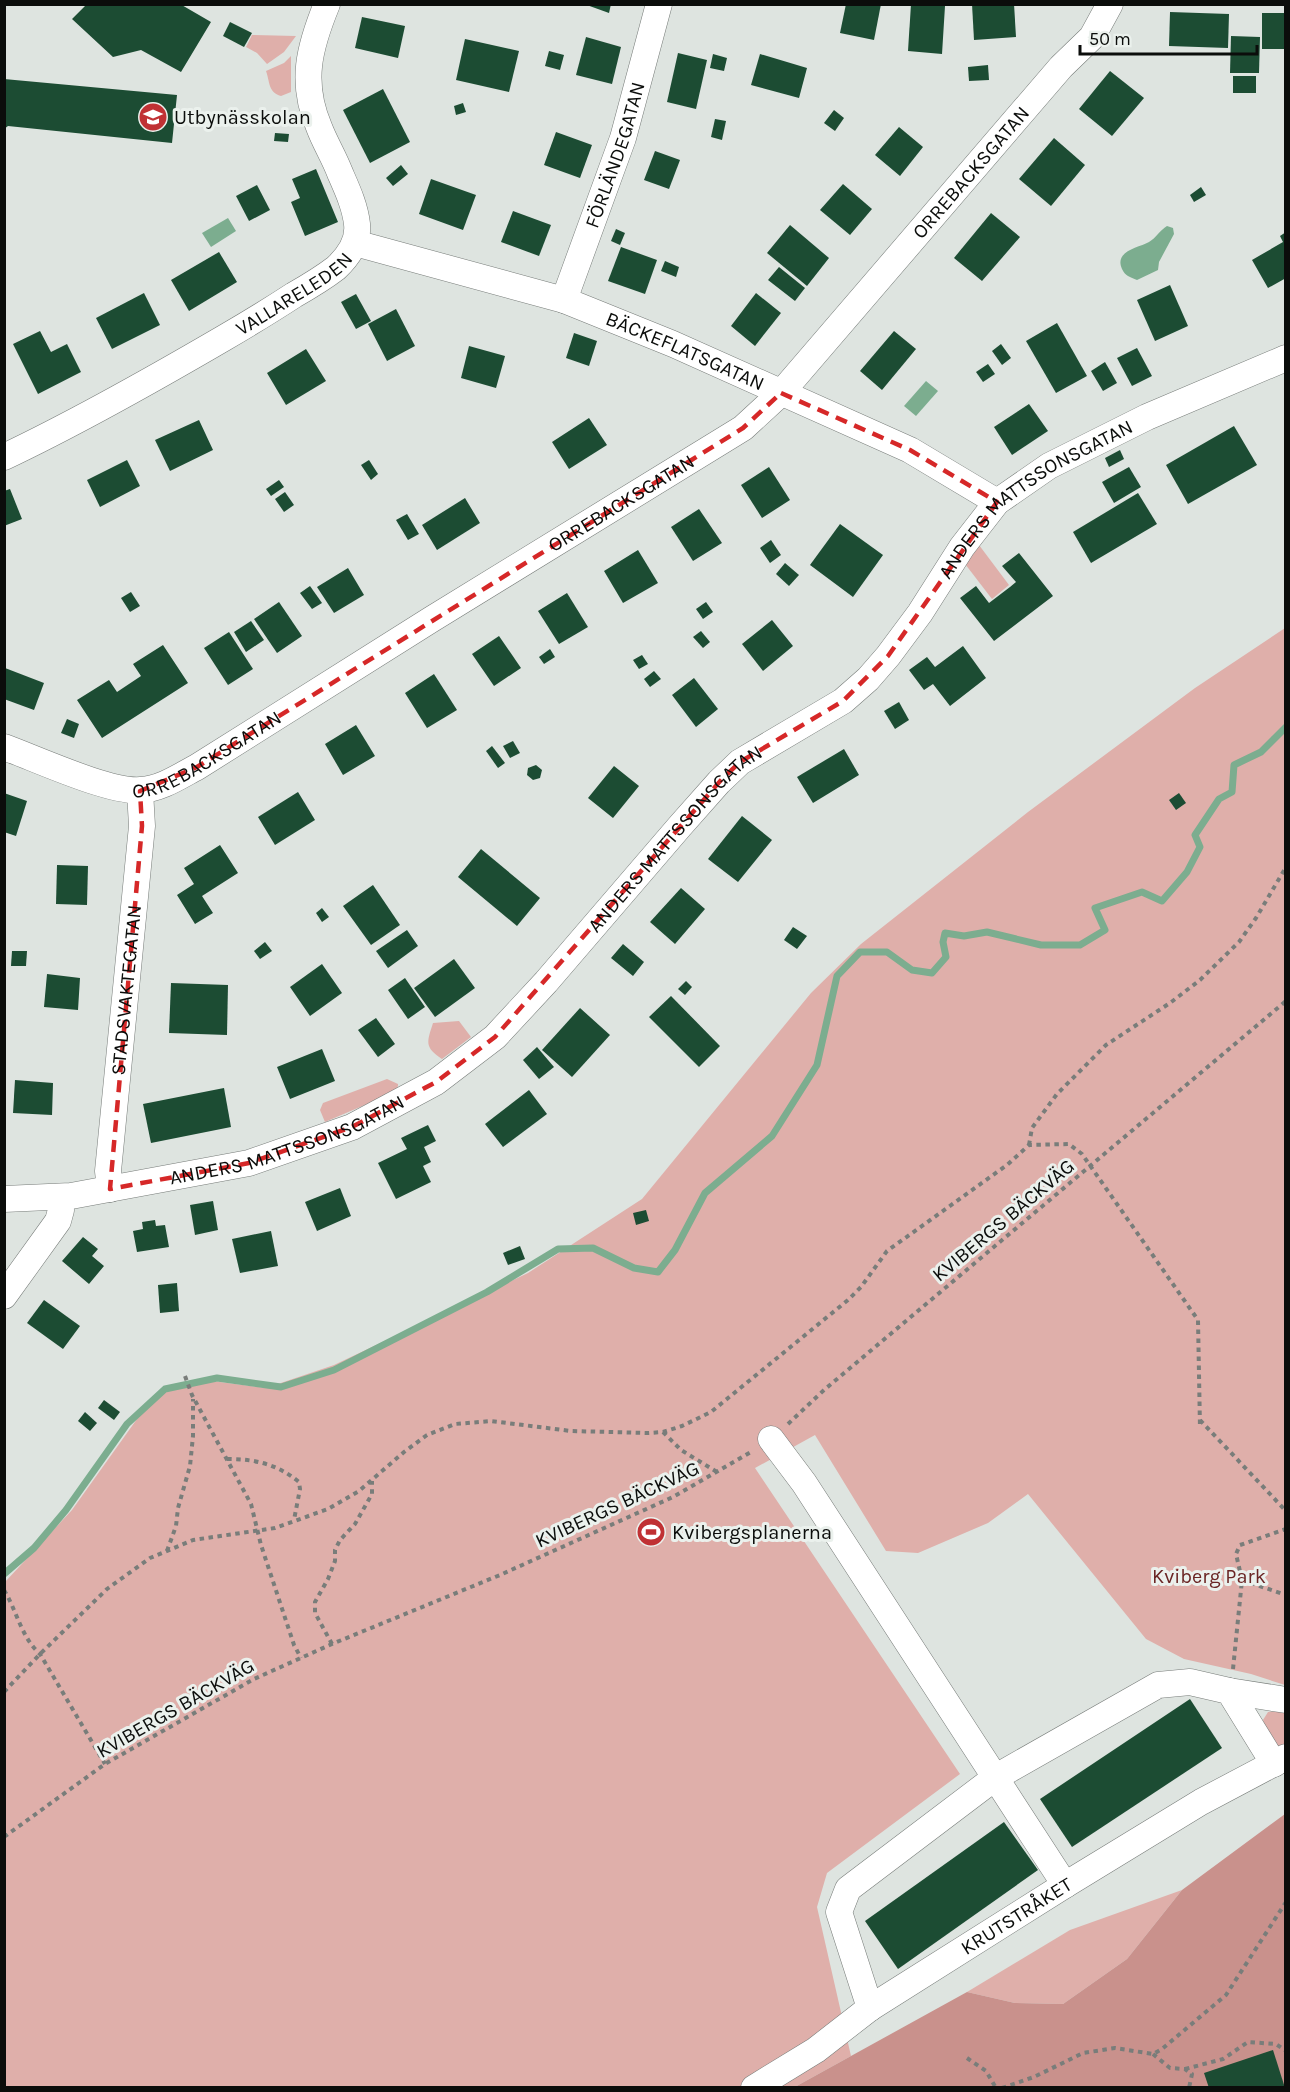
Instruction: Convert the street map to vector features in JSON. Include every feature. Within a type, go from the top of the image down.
[{"type":"street","name":"VALLARELEDEN","points":[[4,458],[123,397],[238,330],[336,268],[346,257],[355,243],[357,226],[350,198],[310,101],[309,56],[315,33],[327,4]]},
{"type":"street","name":"FÖRLÄNDEGATAN","points":[[564,300],[623,138],[659,4]]},
{"type":"street","name":"ORREBACKSGATAN","points":[[4,747],[106,786],[140,791],[159,786],[197,767],[743,428],[781,393],[1054,75],[1092,37],[1110,4]]},
{"type":"street","name":"BÄCKEFLATSGATAN","points":[[355,243],[564,300],[673,344],[910,450],[997,502]]},
{"type":"street","name":"ANDERS MATTSSONSGATAN","points":[[4,1199],[58,1197],[249,1163],[352,1127],[436,1082],[495,1037],[546,982],[719,782],[740,762],[843,701],[868,679],[920,613],[962,547],[997,502],[1049,466],[1147,417],[1286,358]]},
{"type":"street","name":"STADSVAKTEGATAN","points":[[110,1189],[108,1171],[142,825],[140,791]]},
{"type":"street","points":[[4,1296],[58,1221],[61,1210],[58,1197]]},
{"type":"street","points":[[771,1439],[804,1484],[1065,1885]]},
{"type":"street","points":[[870,2008],[839,1912],[848,1889],[996,1777],[1158,1685],[1190,1682],[1286,1700]]},
{"type":"street","points":[[1229,1691],[1280,1761]]},
{"type":"street","name":"KRUTSTRÅKET","points":[[754,2088],[816,2050],[870,2008],[1065,1885],[1201,1802],[1280,1761]]},
{"type":"path","points":[[4,1692],[40,1653],[115,1582],[150,1558],[193,1540],[275,1528],[343,1502],[427,1435],[455,1424],[491,1421],[571,1431],[663,1432],[711,1413],[848,1300],[861,1287],[887,1251],[1007,1165],[1029,1145],[1032,1128],[1057,1094],[1106,1045],[1170,1003],[1200,980],[1239,942],[1286,867]]},
{"type":"path","name":"KVIBERGS BÄCKVÄG","points":[[4,1837],[105,1764],[254,1678],[500,1575],[674,1497],[771,1439],[824,1390],[1286,1001]]},
{"type":"path","points":[[1029,1145],[1069,1144],[1082,1154],[1198,1320],[1200,1428]]},
{"type":"path","points":[[185,1376],[192,1395],[251,1504],[294,1645],[301,1658]]},
{"type":"path","points":[[167,1551],[176,1526],[178,1508],[190,1466],[193,1437],[192,1395]]},
{"type":"path","points":[[1199,1419],[1286,1511]]},
{"type":"path","points":[[663,1432],[681,1450],[718,1472]]},
{"type":"path","points":[[227,1459],[245,1459],[274,1466],[299,1482],[300,1489],[294,1520]]},
{"type":"path","points":[[332,1644],[315,1613],[315,1602],[328,1579],[335,1561],[335,1550],[340,1540],[355,1524],[372,1494],[372,1480]]},
{"type":"path","points":[[1229,1691],[1237,1646],[1242,1580],[1236,1554],[1240,1545],[1286,1529]]},
{"type":"path","points":[[1242,1580],[1286,1595]]},
{"type":"path","points":[[4,1590],[19,1623],[33,1647],[40,1653],[105,1764]]},
{"type":"path","points":[[1153,2054],[1226,1995],[1286,1902]]},
{"type":"path","points":[[1002,2088],[1034,2077],[1083,2053],[1115,2048],[1153,2054],[1170,2068],[1185,2069],[1223,2059],[1248,2042],[1276,2044],[1286,2051]]},
{"type":"path","points":[[967,2058],[986,2071],[996,2088]]},
{"type":"path","points":[[1185,2069],[1192,2074],[1189,2088]]},
{"type":"highlighted area","points":[[781,393],[910,450],[997,502],[888,656],[843,701],[740,762],[722,779],[495,1037],[436,1082],[352,1127],[249,1163],[110,1189],[142,826],[140,791],[197,767],[743,428]]},
{"type":"green space","points":[[252,35],[296,36],[284,52],[267,64],[257,53],[246,47]]},
{"type":"green space","points":[[291,56],[291,92],[281,96],[270,86],[266,71],[284,63]]},
{"type":"green space","points":[[976,541],[1009,585],[992,599],[962,560]]},
{"type":"green space","name":"Kvibergsplanerna","points":[[1285,628],[1285,1685],[1251,1674],[1184,1659],[1146,1639],[1028,1494],[988,1523],[918,1553],[886,1551],[815,1435],[755,1468],[960,1774],[827,1873],[817,1907],[851,2056],[793,2088],[5,2087],[5,1582],[72,1510],[142,1412],[164,1392],[212,1381],[266,1388],[334,1365],[528,1273],[642,1199],[811,993],[861,944],[1028,812],[1195,688]]},
{"type":"green space","points":[[459,1021],[471,1037],[442,1059],[432,1051],[428,1044],[433,1023]]},
{"type":"green space","points":[[387,1079],[398,1084],[395,1092],[325,1122],[320,1110],[323,1103]]},
{"type":"green space","points":[[1285,1710],[1285,1755],[1278,1759],[1263,1720],[1268,1712]]},
{"type":"green space","points":[[1182,1890],[1127,1959],[1063,2004],[1015,2003],[967,1992],[1070,1930]]},
{"type":"shaded area","points":[[228,218],[236,231],[211,247],[202,233]]},
{"type":"shaded area","points":[[1167,226],[1173,228],[1174,234],[1159,262],[1158,270],[1137,280],[1126,275],[1120,263],[1124,254],[1149,242]]},
{"type":"shaded area","points":[[926,381],[938,391],[916,416],[904,406]]},
{"type":"shaded area","points":[[1285,1814],[1285,2087],[793,2088],[967,1992],[1015,2003],[1063,2004],[1127,1959],[1182,1890]]},
{"type":"building","points":[[84,4],[180,4],[211,22],[181,72],[141,50],[113,57],[72,19],[85,6]]},
{"type":"building","points":[[584,4],[611,4],[609,13]]},
{"type":"building","points":[[846,4],[881,4],[874,40],[840,33]]},
{"type":"building","points":[[911,4],[945,6],[942,54],[908,51]]},
{"type":"building","points":[[972,4],[1014,4],[1016,37],[974,40]]},
{"type":"building","points":[[1170,12],[1229,14],[1228,48],[1169,46]]},
{"type":"building","points":[[1262,13],[1286,13],[1286,49],[1262,49]]},
{"type":"building","points":[[362,17],[405,26],[398,58],[355,48]]},
{"type":"building","points":[[230,22],[252,33],[244,47],[223,36]]},
{"type":"building","points":[[1231,36],[1260,37],[1259,73],[1230,73]]},
{"type":"building","points":[[586,37],[621,47],[612,84],[576,75]]},
{"type":"building","points":[[465,39],[519,51],[509,92],[456,80]]},
{"type":"building","points":[[549,51],[564,55],[560,70],[545,66]]},
{"type":"building","points":[[678,53],[707,60],[696,109],[667,102]]},
{"type":"building","points":[[713,54],[727,58],[724,71],[710,68]]},
{"type":"building","points":[[760,54],[807,68],[799,98],[751,85]]},
{"type":"building","points":[[988,65],[989,80],[969,81],[968,67]]},
{"type":"building","points":[[1110,71],[1144,98],[1112,136],[1079,109]]},
{"type":"building","points":[[1233,76],[1256,76],[1256,93],[1233,93]]},
{"type":"building","points":[[4,79],[177,95],[172,143],[8,126],[4,129]]},
{"type":"building","points":[[383,89],[410,142],[370,163],[343,110]]},
{"type":"building","points":[[463,103],[466,112],[456,115],[454,106]]},
{"type":"building","points":[[834,110],[844,118],[835,131],[824,123]]},
{"type":"building","points":[[715,119],[726,121],[722,140],[711,137]]},
{"type":"building","points":[[899,127],[923,147],[900,176],[875,155]]},
{"type":"building","points":[[556,132],[592,145],[580,178],[544,165]]},
{"type":"building","points":[[275,133],[289,134],[288,142],[274,141]]},
{"type":"building","points":[[1054,138],[1085,165],[1051,206],[1019,179]]},
{"type":"building","points":[[655,151],[680,160],[669,189],[644,180]]},
{"type":"building","points":[[401,165],[408,174],[393,186],[386,178]]},
{"type":"building","points":[[316,169],[338,222],[305,236],[291,202],[300,198],[292,179]]},
{"type":"building","points":[[431,179],[476,195],[463,230],[419,214]]},
{"type":"building","points":[[843,184],[872,209],[850,235],[820,210]]},
{"type":"building","points":[[257,185],[270,210],[249,221],[236,196]]},
{"type":"building","points":[[1201,187],[1206,195],[1194,202],[1190,195]]},
{"type":"building","points":[[513,211],[551,225],[539,256],[501,242]]},
{"type":"building","points":[[991,213],[1020,237],[982,281],[954,258]]},
{"type":"building","points":[[790,225],[829,258],[807,286],[767,253]]},
{"type":"building","points":[[616,229],[625,233],[620,245],[611,241]]},
{"type":"building","points":[[1286,232],[1286,278],[1268,288],[1252,260],[1283,242],[1280,236]]},
{"type":"building","points":[[621,247],[657,260],[645,294],[608,281]]},
{"type":"building","points":[[219,252],[237,282],[189,311],[171,280]]},
{"type":"building","points":[[665,261],[679,267],[676,277],[661,271]]},
{"type":"building","points":[[779,267],[805,288],[795,301],[768,280]]},
{"type":"building","points":[[1170,285],[1188,326],[1155,341],[1137,300]]},
{"type":"building","points":[[144,293],[160,325],[112,349],[96,318]]},
{"type":"building","points":[[756,293],[781,313],[755,346],[731,326]]},
{"type":"building","points":[[356,294],[371,321],[356,329],[341,302]]},
{"type":"building","points":[[396,309],[415,346],[387,361],[368,324]]},
{"type":"building","points":[[1057,323],[1087,376],[1056,393],[1026,341]]},
{"type":"building","points":[[40,331],[51,352],[67,344],[81,372],[38,394],[13,344]]},
{"type":"building","points":[[894,331],[916,349],[882,390],[860,371]]},
{"type":"building","points":[[574,333],[597,341],[589,366],[566,358]]},
{"type":"building","points":[[1001,344],[1011,358],[1002,365],[992,351]]},
{"type":"building","points":[[469,346],[505,356],[496,388],[461,378]]},
{"type":"building","points":[[1137,348],[1152,376],[1132,386],[1117,358]]},
{"type":"building","points":[[306,349],[326,381],[286,405],[267,373]]},
{"type":"building","points":[[1105,362],[1117,383],[1103,391],[1091,371]]},
{"type":"building","points":[[988,364],[995,374],[983,382],[976,372]]},
{"type":"building","points":[[1029,404],[1048,431],[1012,455],[994,427]]},
{"type":"building","points":[[589,418],[607,445],[569,469],[552,442]]},
{"type":"building","points":[[199,420],[213,450],[170,471],[155,440]]},
{"type":"building","points":[[1234,426],[1257,465],[1188,504],[1166,465]]},
{"type":"building","points":[[1120,450],[1124,459],[1109,467],[1105,458]]},
{"type":"building","points":[[127,460],[140,486],[100,507],[87,480]]},
{"type":"building","points":[[369,460],[378,474],[371,480],[361,465]]},
{"type":"building","points":[[769,467],[790,500],[762,518],[741,485]]},
{"type":"building","points":[[1129,467],[1141,487],[1114,503],[1102,482]]},
{"type":"building","points":[[279,480],[284,487],[271,496],[266,489]]},
{"type":"building","points":[[10,489],[22,519],[4,526],[4,491]]},
{"type":"building","points":[[285,492],[294,505],[284,512],[275,499]]},
{"type":"building","points":[[1138,493],[1157,524],[1091,563],[1073,532]]},
{"type":"building","points":[[465,498],[480,523],[437,550],[422,525]]},
{"type":"building","points":[[699,509],[722,543],[693,561],[671,527]]},
{"type":"building","points":[[407,514],[419,534],[408,540],[396,520]]},
{"type":"building","points":[[840,524],[883,555],[853,597],[810,565]]},
{"type":"building","points":[[771,540],[781,555],[770,563],[760,548]]},
{"type":"building","points":[[638,550],[658,583],[623,603],[604,571]]},
{"type":"building","points":[[1019,553],[1053,596],[994,641],[960,598],[976,586],[989,603],[1010,587],[1016,582],[1002,566]]},
{"type":"building","points":[[785,563],[799,575],[789,586],[776,574]]},
{"type":"building","points":[[348,568],[364,595],[334,613],[317,587]]},
{"type":"building","points":[[310,586],[322,603],[312,609],[300,593]]},
{"type":"building","points":[[131,592],[140,606],[130,612],[121,598]]},
{"type":"building","points":[[567,593],[588,627],[559,644],[538,611]]},
{"type":"building","points":[[279,602],[302,636],[277,653],[254,619]]},
{"type":"building","points":[[706,602],[713,612],[703,619],[696,609]]},
{"type":"building","points":[[772,620],[793,646],[763,671],[742,644]]},
{"type":"building","points":[[251,621],[264,640],[246,652],[234,632]]},
{"type":"building","points":[[701,631],[710,642],[703,648],[693,637]]},
{"type":"building","points":[[229,632],[253,669],[228,685],[204,648]]},
{"type":"building","points":[[499,636],[521,668],[494,686],[472,654]]},
{"type":"building","points":[[163,645],[188,683],[102,738],[77,700],[109,680],[117,692],[141,676],[133,664]]},
{"type":"building","points":[[963,646],[986,678],[950,706],[933,684],[924,690],[909,670],[927,657],[935,667]]},
{"type":"building","points":[[550,649],[555,657],[544,664],[539,657]]},
{"type":"building","points":[[642,655],[648,664],[639,669],[633,660]]},
{"type":"building","points":[[5,668],[44,683],[34,710],[4,699]]},
{"type":"building","points":[[654,671],[661,679],[650,687],[644,679]]},
{"type":"building","points":[[434,674],[457,710],[427,728],[405,693]]},
{"type":"building","points":[[694,678],[718,709],[696,727],[672,695]]},
{"type":"building","points":[[899,702],[909,720],[895,729],[884,711]]},
{"type":"building","points":[[67,719],[79,724],[74,738],[61,733]]},
{"type":"building","points":[[356,725],[375,756],[343,775],[325,744]]},
{"type":"building","points":[[513,741],[520,753],[510,758],[503,746]]},
{"type":"building","points":[[492,746],[505,763],[498,768],[486,751]]},
{"type":"building","points":[[844,749],[859,775],[813,803],[797,777]]},
{"type":"building","points":[[536,765],[542,770],[540,778],[533,780],[527,775],[528,768]]},
{"type":"building","points":[[614,766],[639,786],[613,818],[588,798]]},
{"type":"building","points":[[298,792],[315,820],[275,845],[258,817]]},
{"type":"building","points":[[4,793],[27,801],[16,836],[4,832]]},
{"type":"building","points":[[1179,793],[1186,803],[1176,810],[1169,800]]},
{"type":"building","points":[[742,816],[772,840],[738,882],[708,859]]},
{"type":"building","points":[[220,845],[238,873],[202,896],[213,913],[195,924],[177,895],[194,884],[184,868]]},
{"type":"building","points":[[481,849],[540,898],[517,926],[458,877]]},
{"type":"building","points":[[57,865],[88,866],[87,905],[56,904]]},
{"type":"building","points":[[373,885],[400,925],[371,945],[343,906]]},
{"type":"building","points":[[681,888],[705,909],[675,944],[650,922]]},
{"type":"building","points":[[322,908],[329,917],[322,922],[316,913]]},
{"type":"building","points":[[793,927],[807,936],[797,949],[784,940]]},
{"type":"building","points":[[407,930],[418,946],[388,968],[376,951]]},
{"type":"building","points":[[265,942],[272,951],[260,959],[254,951]]},
{"type":"building","points":[[623,944],[644,962],[633,976],[611,958]]},
{"type":"building","points":[[12,951],[27,951],[26,966],[11,966]]},
{"type":"building","points":[[454,959],[475,988],[435,1017],[414,988]]},
{"type":"building","points":[[322,964],[342,993],[310,1016],[290,987]]},
{"type":"building","points":[[47,974],[80,978],[78,1010],[44,1007]]},
{"type":"building","points":[[405,978],[425,1007],[408,1019],[388,990]]},
{"type":"building","points":[[686,981],[692,987],[685,995],[678,989]]},
{"type":"building","points":[[171,983],[228,985],[227,1035],[169,1033]]},
{"type":"building","points":[[671,996],[720,1046],[699,1067],[649,1017]]},
{"type":"building","points":[[580,1008],[610,1035],[572,1077],[542,1050]]},
{"type":"building","points":[[376,1018],[395,1044],[378,1057],[358,1030]]},
{"type":"building","points":[[537,1047],[554,1067],[539,1079],[523,1060]]},
{"type":"building","points":[[322,1049],[335,1081],[290,1099],[277,1067]]},
{"type":"building","points":[[15,1080],[53,1083],[52,1115],[13,1113]]},
{"type":"building","points":[[224,1088],[231,1127],[151,1143],[143,1104]]},
{"type":"building","points":[[529,1090],[547,1114],[503,1147],[485,1124]]},
{"type":"building","points":[[428,1125],[436,1141],[424,1147],[431,1162],[423,1166],[431,1182],[396,1199],[378,1163],[407,1149],[401,1138]]},
{"type":"building","points":[[340,1188],[351,1216],[317,1231],[305,1202]]},
{"type":"building","points":[[213,1201],[218,1230],[195,1235],[190,1205]]},
{"type":"building","points":[[646,1210],[649,1221],[636,1225],[633,1213]]},
{"type":"building","points":[[155,1220],[156,1226],[165,1225],[169,1247],[137,1252],[133,1231],[143,1229],[142,1222]]},
{"type":"building","points":[[271,1231],[278,1266],[240,1273],[232,1239]]},
{"type":"building","points":[[83,1237],[98,1249],[92,1256],[104,1266],[89,1284],[62,1261]]},
{"type":"building","points":[[520,1246],[525,1259],[508,1265],[503,1253]]},
{"type":"building","points":[[177,1283],[179,1311],[160,1313],[158,1285]]},
{"type":"building","points":[[44,1300],[80,1326],[63,1349],[27,1323]]},
{"type":"building","points":[[104,1400],[120,1412],[114,1420],[98,1408]]},
{"type":"building","points":[[85,1412],[97,1423],[90,1431],[78,1421]]},
{"type":"building","points":[[1190,1699],[1222,1748],[1072,1847],[1040,1799]]},
{"type":"building","points":[[1004,1822],[1038,1870],[898,1969],[865,1921]]},
{"type":"building","points":[[1273,2050],[1285,2088],[1209,2088],[1204,2073]]},
{"type":"waterway","points":[[4,1574],[34,1548],[66,1510],[127,1424],[165,1389],[217,1378],[281,1387],[334,1370],[487,1292],[558,1249],[593,1248],[634,1268],[658,1272],[675,1250],[705,1193],[772,1136],[817,1065],[837,976],[860,952],[887,952],[912,970],[932,973],[946,957],[943,942],[945,933],[964,936],[987,932],[1041,945],[1080,945],[1105,930],[1095,908],[1142,892],[1162,901],[1187,872],[1200,847],[1195,835],[1219,799],[1232,792],[1234,765],[1261,752],[1286,727]]},
{"type":"place","name":"Utbynässkolan","points":[[153,117]]},
{"type":"place","name":"Kvibergsplanerna","points":[[651,1532]]},
{"type":"park label","name":"Kviberg Park","points":[[1209,1576]]}]
